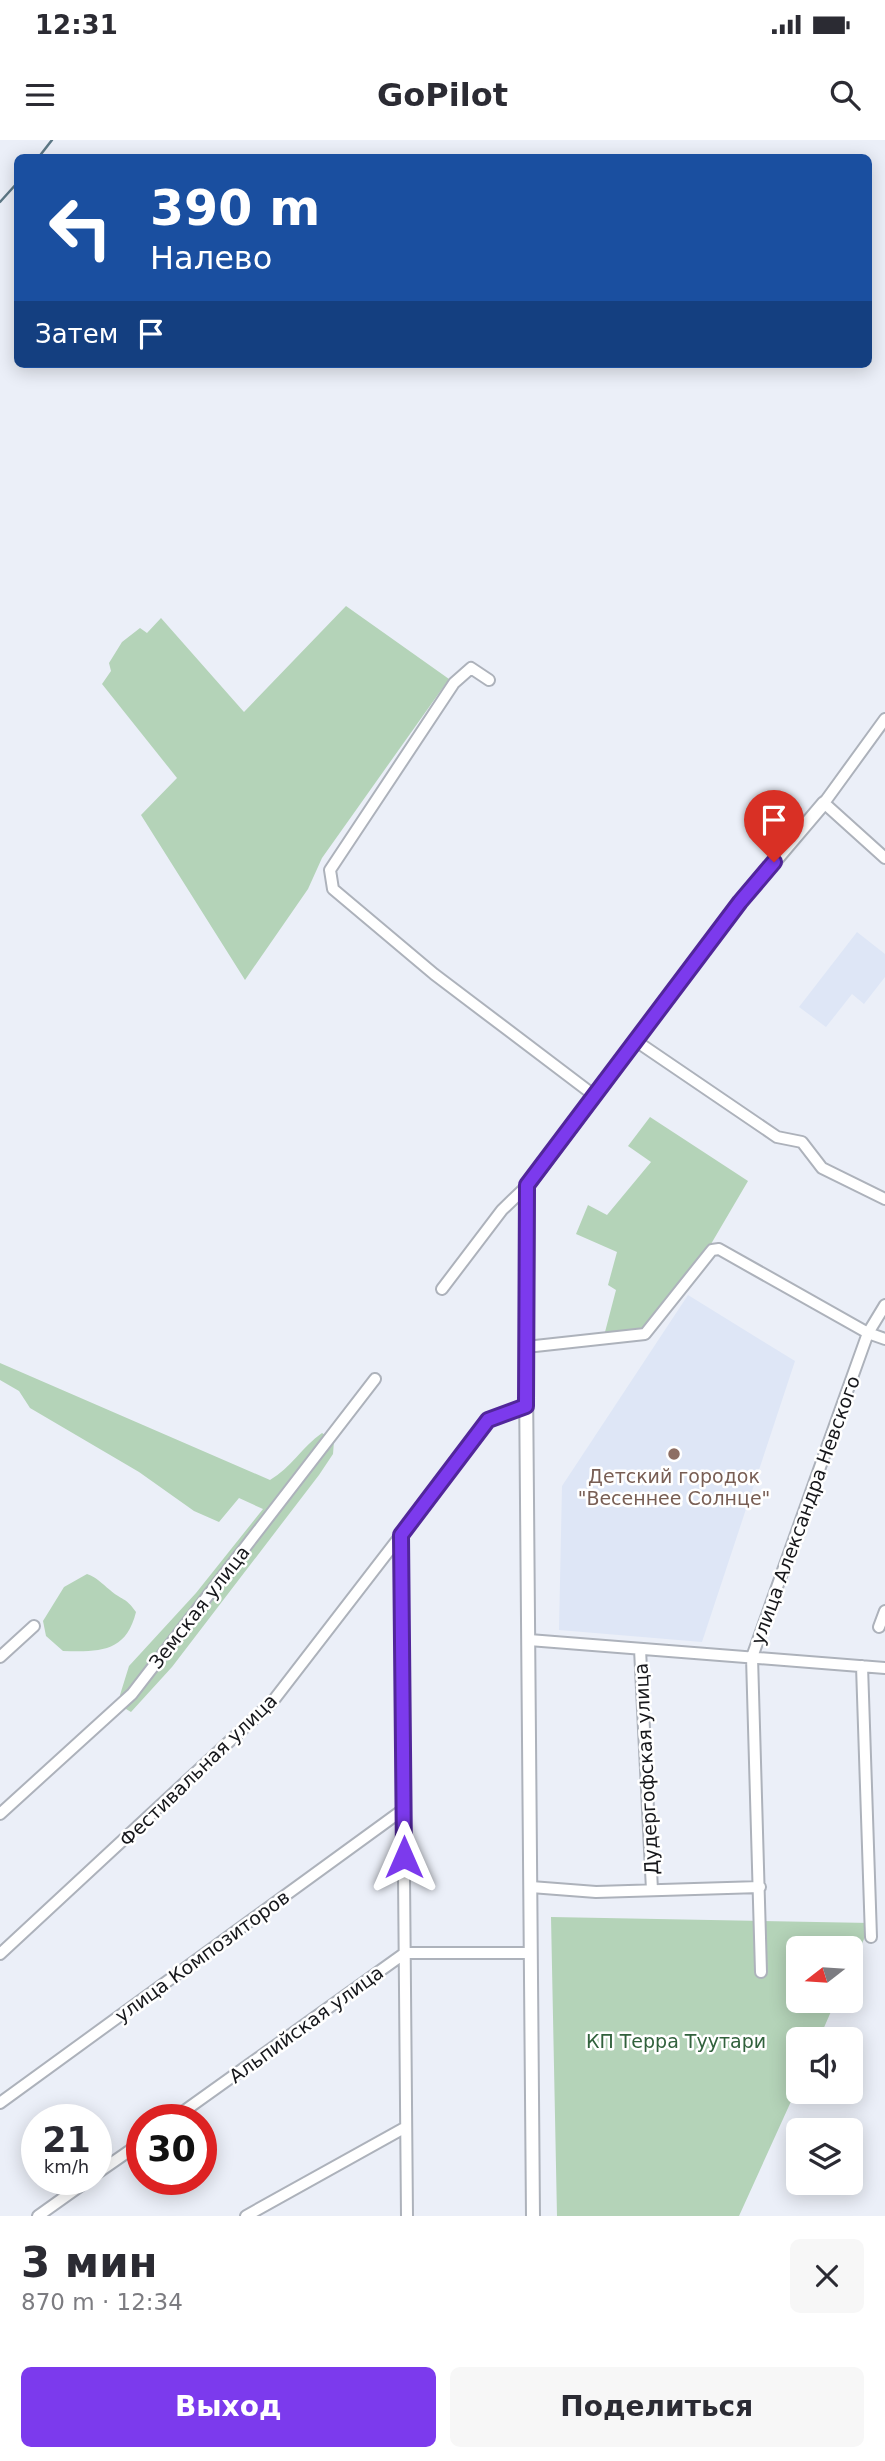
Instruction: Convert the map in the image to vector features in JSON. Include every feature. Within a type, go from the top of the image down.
[{"type":"street","points":[[489,680],[471,668],[454,683],[330,870],[332,889],[434,974],[595,1096]]},
{"type":"street","points":[[442,1289],[502,1210],[527,1185],[740,902],[824,803],[885,719]]},
{"type":"street","points":[[824,803],[885,858]]},
{"type":"street","points":[[636,1041],[777,1137],[802,1142],[822,1168],[885,1199]]},
{"type":"street","points":[[527,1185],[526,1406],[533,2216]]},
{"type":"street","points":[[526,1347],[645,1334],[712,1250],[719,1249],[868,1333],[885,1339]]},
{"type":"street","name":"улица Александра Невского","points":[[761,1972],[752,1657],[868,1333],[885,1305]]},
{"type":"street","name":"Земская улица","points":[[0,1814],[132,1693],[375,1379]]},
{"type":"street","name":"Фестивальная улица","points":[[0,1954],[273,1701],[488,1420],[526,1406]]},
{"type":"street","points":[[401,1535],[407,2216]]},
{"type":"street","points":[[879,1627],[885,1611]]},
{"type":"street","points":[[0,1657],[34,1626]]},
{"type":"street","points":[[529,1640],[885,1668]]},
{"type":"street","name":"Дудергофская улица","points":[[640,1649],[652,1890]]},
{"type":"street","points":[[862,1666],[871,1937]]},
{"type":"street","name":"улица Композиторов","points":[[0,2103],[404,1809]]},
{"type":"street","points":[[531,1887],[596,1892],[760,1887]]},
{"type":"street","points":[[405,1953],[531,1953]]},
{"type":"street","name":"Альпийская улица","points":[[194,2104],[405,1953]]},
{"type":"street","points":[[246,2216],[406,2127]]},
{"type":"street","points":[[38,2216],[68,2195]]},
{"type":"shaded area","points":[[857,932],[885,954],[885,977],[864,1004],[852,994],[826,1027],[799,1007]]},
{"type":"shaded area","name":"Детский городок \"Весеннее Солнце\"","points":[[688,1295],[795,1361],[702,1642],[559,1630],[562,1486]]},
{"type":"green space","points":[[346,606],[449,679],[322,858],[308,889],[245,980],[141,815],[177,778],[102,684],[111,671],[109,663],[122,642],[140,628],[147,633],[161,618],[244,712]]},
{"type":"green space","points":[[650,1117],[748,1181],[711,1244],[646,1327],[616,1335],[605,1332],[616,1290],[608,1285],[617,1252],[576,1234],[588,1205],[607,1215],[651,1162],[628,1146]]},
{"type":"green space","points":[[0,1363],[270,1480],[322,1433],[334,1441],[333,1454],[319,1475],[172,1667],[131,1712],[121,1706],[120,1695],[129,1666],[196,1593],[263,1509],[239,1498],[219,1522],[194,1511],[139,1472],[30,1408],[19,1391],[0,1380]]},
{"type":"green space","points":[[87,1574],[132,1607],[136,1612],[132,1625],[119,1642],[110,1647],[89,1651],[63,1651],[46,1636],[43,1621],[64,1587]]},
{"type":"green space","name":"КП Терра Туутари","points":[[551,1917],[871,1923],[863,1941],[863,1936],[786,1936],[786,2013],[830,2013],[824,2027],[786,2027],[786,2104],[790,2104],[739,2216],[557,2216]]},
{"type":"waterway","points":[[41,154],[52,140]]},
{"type":"waterway","points":[[0,202],[14,186]]},
{"type":"place","name":"Детский городок \"Весеннее Солнце\"","points":[[674,1454]]},
{"type":"route","points":[[404,1857],[401,1535],[488,1420],[526,1406],[527,1185],[740,902],[774,862]]}]
